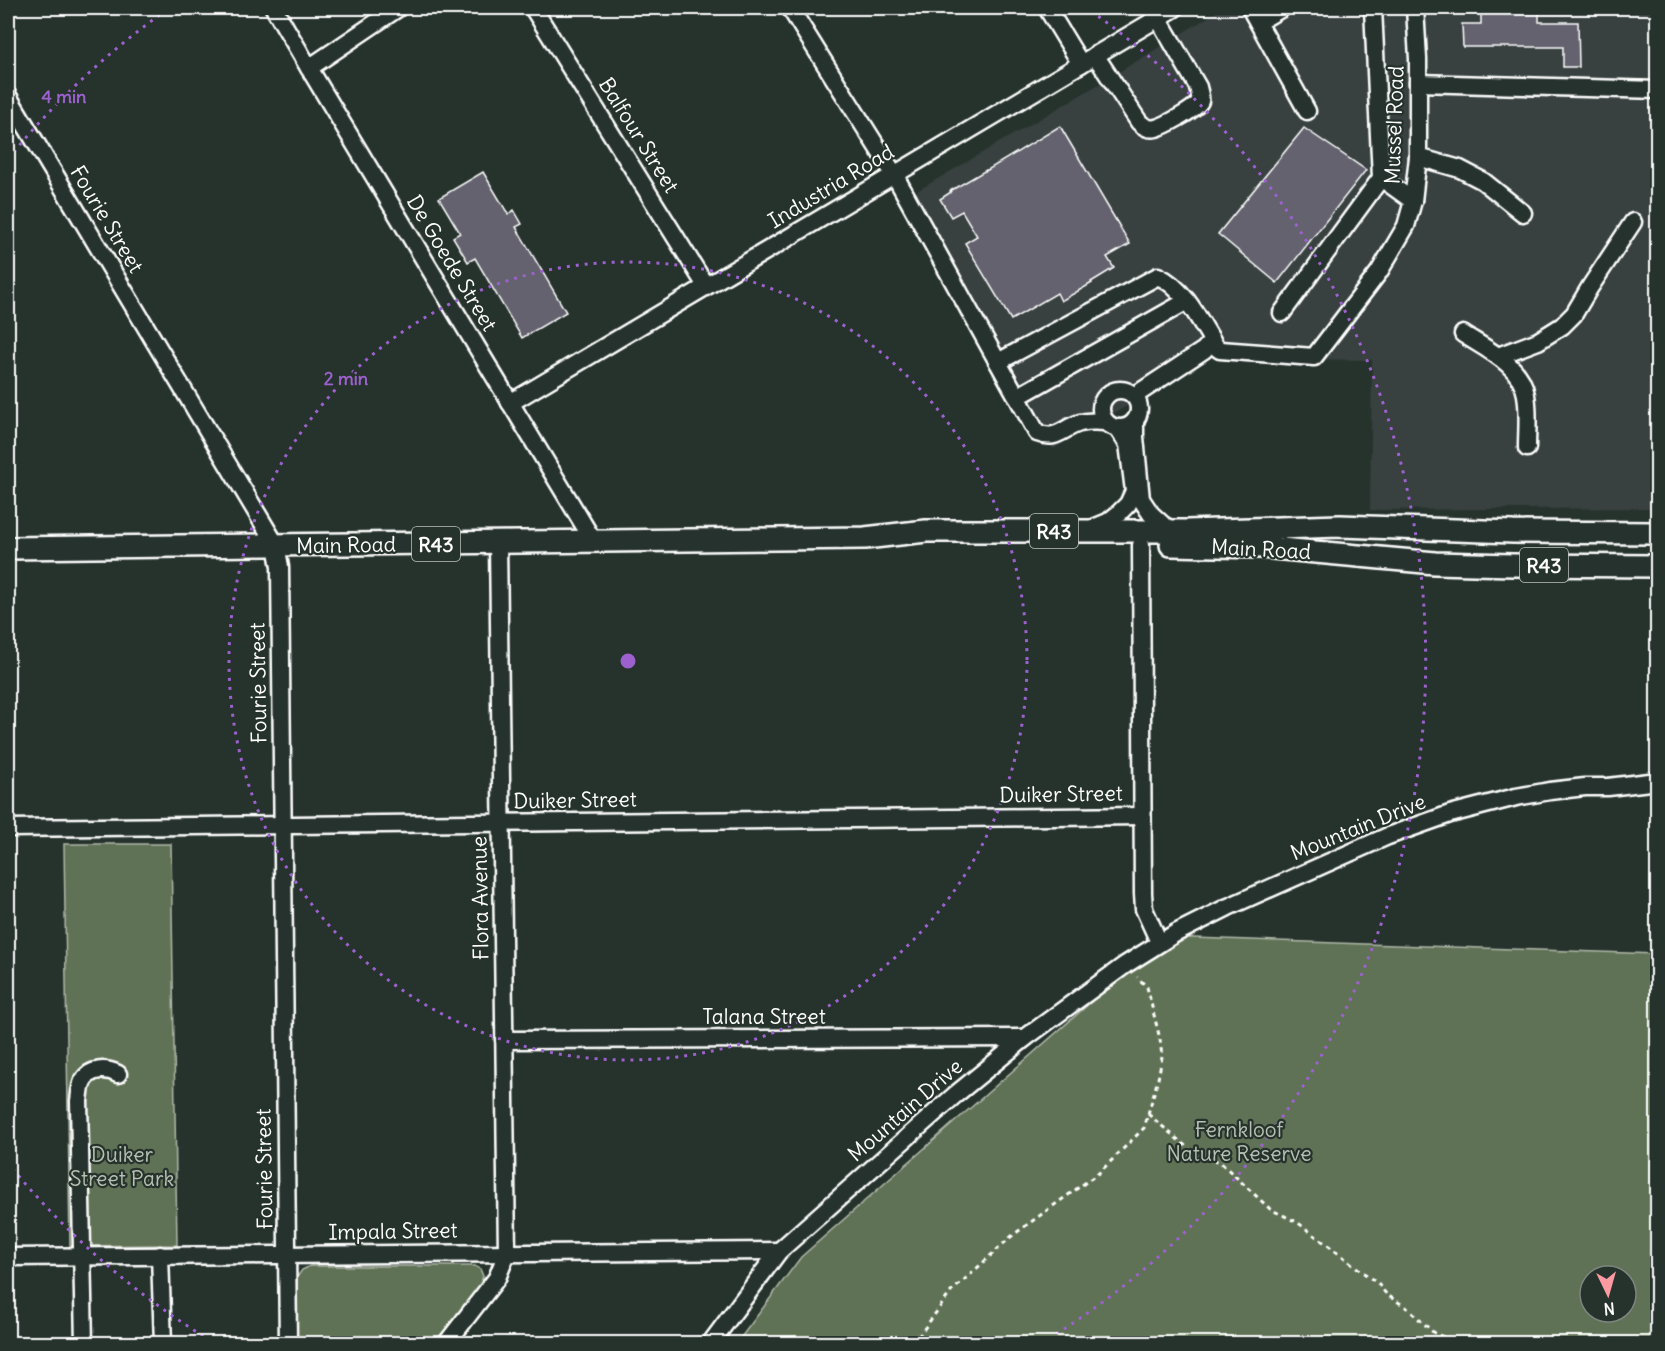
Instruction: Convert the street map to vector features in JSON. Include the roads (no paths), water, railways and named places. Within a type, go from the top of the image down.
[{"type":"main road","name":"Main Road","points":[[8,549],[865,538],[926,531],[1174,531],[1340,526],[1513,532],[1658,533]]},
{"type":"main road","name":"Main Road","points":[[865,538],[925,545],[1261,547],[1435,563],[1658,566]]},
{"type":"street","name":"De Goede Street","points":[[274,8],[594,542]]},
{"type":"street","points":[[309,68],[398,8]]},
{"type":"street","name":"Balfour Street","points":[[533,8],[706,286]]},
{"type":"street","points":[[790,8],[894,174],[1037,434],[1046,437],[1054,436],[1078,423],[1094,421],[1111,425],[1130,425],[1135,421],[1139,408],[1134,396],[1122,389],[1109,392],[1104,396],[1100,409],[1101,416],[1111,425],[1128,444],[1134,491],[1128,504],[1108,522],[1082,531]]},
{"type":"street","points":[[1047,8],[1139,122],[1144,127],[1156,128],[1195,108],[1200,101],[1198,87],[1158,18]]},
{"type":"street","name":"Industria Road","points":[[510,403],[1175,8]]},
{"type":"street","points":[[1282,8],[1254,15],[1307,111]]},
{"type":"street","points":[[1282,313],[1381,178],[1373,8]]},
{"type":"street","name":"Mussel Road","points":[[1211,339],[1216,348],[1220,350],[1314,357],[1380,272],[1406,226],[1413,201],[1418,157],[1415,8]]},
{"type":"street","points":[[1418,83],[1658,90]]},
{"type":"street","name":"Fourie Street","points":[[8,96],[276,545],[280,567],[288,1344]]},
{"type":"street","points":[[1418,157],[1460,169],[1483,181],[1523,213]]},
{"type":"street","points":[[1381,178],[1413,201]]},
{"type":"street","points":[[1498,356],[1538,341],[1562,326],[1574,314],[1633,222]]},
{"type":"street","points":[[998,362],[1158,276],[1168,280],[1187,302],[1211,339],[1204,350],[1134,396]]},
{"type":"street","points":[[1017,397],[1187,302]]},
{"type":"street","points":[[1463,334],[1498,356],[1517,374],[1526,394],[1527,448]]},
{"type":"street","points":[[1135,421],[1141,499],[1151,514],[1174,531]]},
{"type":"street","name":"Flora Avenue","points":[[498,543],[507,1253]]},
{"type":"street","points":[[1141,545],[1144,909],[1159,942]]},
{"type":"street","name":"Mountain Drive","points":[[1585,787],[1607,777],[1658,770]]},
{"type":"street","name":"Mountain Drive","points":[[710,1344],[779,1251],[955,1095],[1024,1038],[1159,942],[1210,915],[1334,859],[1408,828],[1450,814],[1527,795],[1585,787],[1658,782]]},
{"type":"street","name":"Duiker Street","points":[[8,828],[1142,816]]},
{"type":"street","name":"Talana Street","points":[[504,1040],[1024,1038]]},
{"type":"street","points":[[84,1344],[79,1101],[82,1082],[90,1073],[109,1070],[118,1074]]},
{"type":"street","name":"Impala Street","points":[[8,1257],[779,1251]]},
{"type":"street","points":[[446,1344],[497,1278],[507,1253]]},
{"type":"street","points":[[160,1256],[163,1344]]},
{"type":"park label","name":"Fernkloof Nature Reserve","points":[[1239,1141]]},
{"type":"park label","name":"Duiker Street Park","points":[[122,1166]]}]
